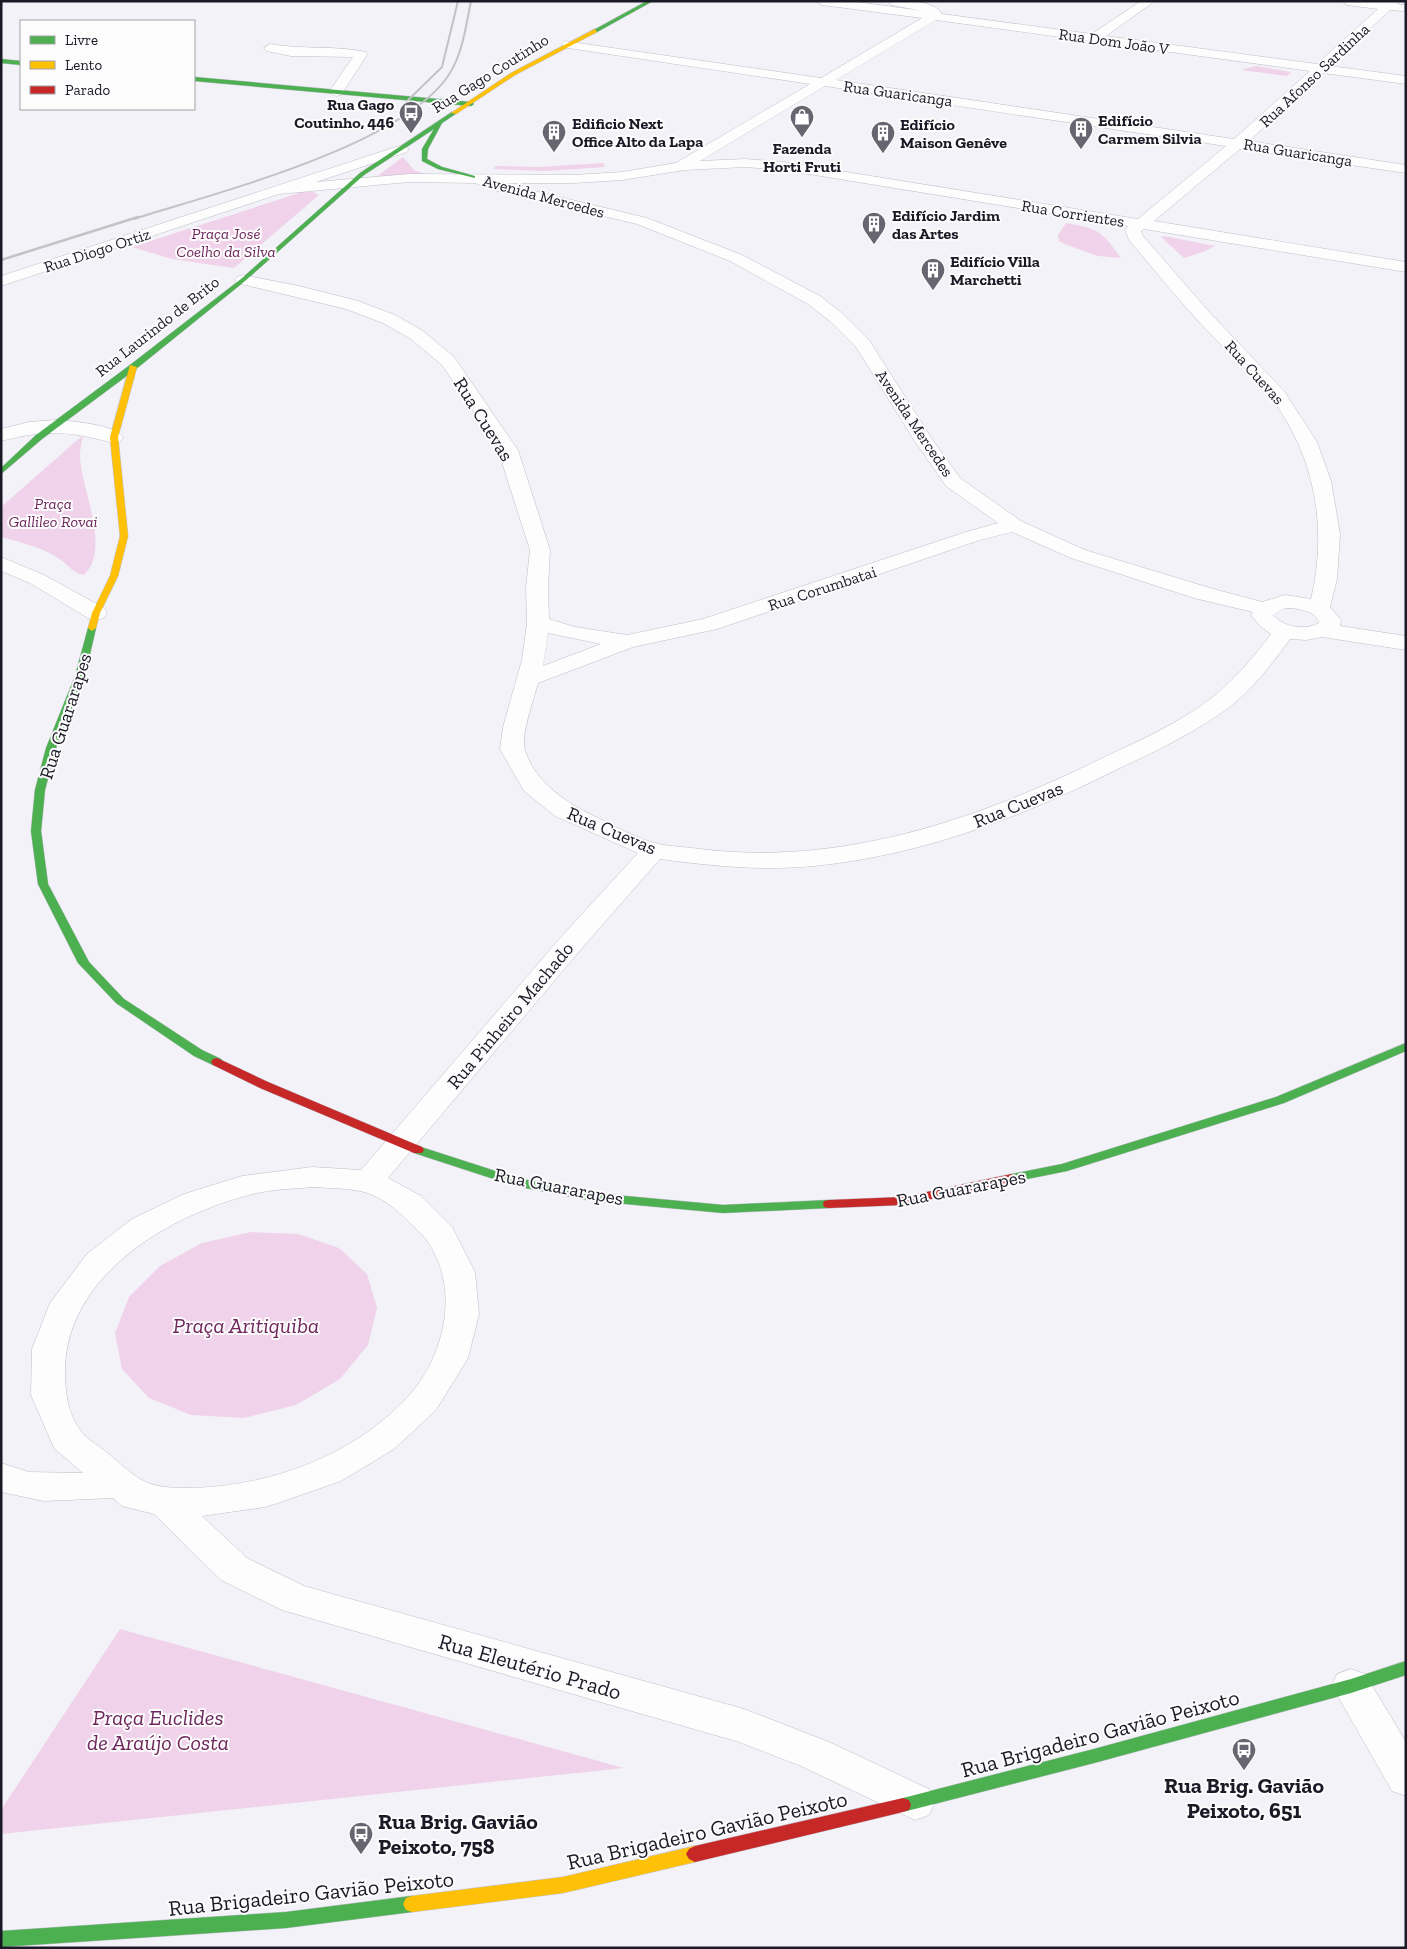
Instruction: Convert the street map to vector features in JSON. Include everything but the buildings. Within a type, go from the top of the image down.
[{"type":"street","name":"Rua Gago Coutinho","points":[[402,149],[513,74],[651,1]]},
{"type":"street","name":"Rua Dom João V","points":[[822,1],[1406,80]]},
{"type":"street","points":[[1094,38],[1149,1]]},
{"type":"street","points":[[1347,1],[1391,4],[1406,9]]},
{"type":"street","points":[[680,167],[934,16],[936,13],[926,8],[896,2],[881,9]]},
{"type":"street","name":"Rua Afonso Sardinha","points":[[1141,224],[1183,193],[1240,144],[1391,4]]},
{"type":"street","name":"Rua Guaricanga","points":[[568,44],[1406,169]]},
{"type":"street","points":[[270,48],[291,52],[346,52],[360,56],[336,92]]},
{"type":"street","points":[[1,62],[20,63]]},
{"type":"street","points":[[195,79],[471,104]]},
{"type":"street","points":[[440,124],[425,149],[424,160],[440,168],[474,177]]},
{"type":"street","name":"Rua Laurindo de Brito","points":[[1,472],[40,437],[133,367],[243,280],[356,184],[362,174],[402,149]]},
{"type":"street","name":"Rua Diogo Ortiz","points":[[1,281],[402,149]]},
{"type":"street","name":"Rua Corrientes","points":[[608,177],[680,167],[745,163],[784,166],[1406,267]]},
{"type":"street","name":"Avenida Mercedes","points":[[474,177],[498,186],[642,220],[736,258],[814,300],[863,344],[953,482],[1014,525],[1078,554],[1202,593],[1265,609]]},
{"type":"street","name":"Avenida Mercedes","points":[[356,184],[474,177],[543,180],[608,177],[600,195],[614,214]]},
{"type":"street","name":"Rua Diogo Ortiz","points":[[278,190],[323,185],[356,184]]},
{"type":"street","name":"Rua Cuevas","points":[[1141,224],[1133,230],[1135,237],[1205,318],[1278,395],[1308,442],[1321,481],[1330,534],[1324,619]]},
{"type":"street","name":"Rua Cuevas","points":[[243,280],[299,291],[352,305],[389,319],[417,335],[448,361],[508,450],[540,550],[537,588],[538,623],[529,679],[515,727],[512,749],[533,786],[564,811],[600,829],[654,851],[717,859],[760,861],[816,858],[903,844],[996,816],[1130,754],[1173,732],[1220,703],[1256,668],[1285,631]]},
{"type":"street","name":"Rua Guararapes","points":[[133,367],[114,436],[124,536],[114,576],[96,613],[80,676],[51,748],[40,790],[36,831],[43,884],[84,963],[120,1001],[198,1053],[264,1085],[401,1144],[515,1182],[593,1197],[723,1209],[903,1201],[1063,1168],[1280,1100],[1406,1047]]},
{"type":"street","points":[[1,435],[34,425],[90,428],[114,436]]},
{"type":"street","name":"Rua Corumbatai","points":[[529,679],[627,642],[718,621],[973,536],[1014,525]]},
{"type":"street","points":[[1,563],[37,579],[96,613]]},
{"type":"street","points":[[1324,619],[1312,633],[1285,631],[1266,621],[1262,615],[1265,609],[1276,604],[1294,602],[1326,579]]},
{"type":"street","points":[[1294,602],[1324,619],[1396,641]]},
{"type":"street","name":"Rua Corumbatai","points":[[538,623],[573,633],[627,642]]},
{"type":"street","name":"Rua Pinheiro Machado","points":[[369,1181],[572,942],[654,851]]},
{"type":"street","points":[[312,1177],[369,1181],[410,1204],[441,1235],[459,1272],[463,1314],[451,1358],[424,1401],[382,1440],[328,1471],[265,1493],[199,1502],[165,1502],[135,1496],[118,1484],[66,1439],[48,1396],[49,1349],[66,1304],[98,1262],[143,1227],[195,1200],[253,1183],[312,1177]]},
{"type":"street","points":[[1,1477],[10,1481],[60,1488],[118,1484]]},
{"type":"street","name":"Rua Eleutério Prado","points":[[165,1502],[234,1570],[295,1599],[744,1726],[816,1754],[915,1802]]},
{"type":"street","name":"Rua Brigadeiro Gavião Peixoto","points":[[1,1939],[286,1920],[563,1885],[915,1802],[1094,1756],[1351,1686],[1406,1668]]},
{"type":"street","points":[[1351,1686],[1406,1778]]},
{"type":"green space","points":[[1256,66],[1291,72],[1287,76],[1241,70]]},
{"type":"green space","points":[[403,157],[414,170],[425,174],[376,177]]},
{"type":"green space","points":[[603,163],[605,167],[544,171],[493,169],[496,166],[538,167]]},
{"type":"green space","name":"Praça José Coelho da Silva","points":[[302,192],[313,192],[319,195],[234,268],[172,259],[132,247]]},
{"type":"green space","points":[[1066,223],[1086,227],[1098,232],[1104,236],[1121,258],[1098,256],[1059,241],[1058,235]]},
{"type":"green space","points":[[1161,237],[1215,246],[1184,258]]},
{"type":"green space","name":"Praça Gallileo Rovai","points":[[83,435],[80,452],[81,468],[95,534],[95,550],[92,564],[84,575],[74,571],[61,560],[47,552],[1,537],[1,507]]},
{"type":"green space","name":"Praça Aritiquiba","points":[[251,1232],[298,1234],[339,1248],[367,1274],[377,1308],[368,1345],[340,1379],[296,1405],[244,1418],[191,1415],[149,1398],[122,1369],[115,1333],[129,1297],[160,1266],[202,1243]]},
{"type":"green space","name":"Praça Euclides de Araújo Costa","points":[[120,1629],[624,1768],[1,1834],[1,1810]]},
{"type":"railway","points":[[403,105],[442,67],[458,1]]},
{"type":"railway","points":[[134,219],[305,164],[393,123],[427,99],[450,73],[461,47],[471,1]]},
{"type":"railway","points":[[1,260],[138,217]]},
{"type":"traffic: fast","points":[[595,31],[651,1]]},
{"type":"traffic: fast","points":[[1,61],[20,63]]},
{"type":"traffic: fast","points":[[195,79],[471,104]]},
{"type":"traffic: fast","points":[[1,472],[39,437],[133,367],[243,280],[362,174],[454,113]]},
{"type":"traffic: fast","points":[[440,124],[425,149],[424,160],[440,168],[473,177]]},
{"type":"traffic: fast","points":[[92,628],[80,676],[51,748],[40,790],[36,831],[43,884],[84,963],[120,1001],[198,1053],[217,1062]]},
{"type":"traffic: fast","points":[[1012,1178],[1063,1168],[1280,1100],[1406,1047]]},
{"type":"traffic: fast","points":[[418,1150],[515,1182],[593,1197],[723,1209],[829,1204]]},
{"type":"traffic: fast","points":[[903,1805],[1094,1756],[1351,1686],[1406,1668]]},
{"type":"traffic: fast","points":[[1,1939],[286,1920],[412,1904]]},
{"type":"traffic: slow","points":[[454,113],[513,74],[595,31]]},
{"type":"traffic: slow","points":[[92,628],[96,613],[114,576],[124,536],[114,437],[133,367]]},
{"type":"traffic: slow","points":[[412,1904],[563,1885],[695,1854]]},
{"type":"traffic: jam","points":[[217,1062],[264,1085],[418,1150]]},
{"type":"traffic: jam","points":[[829,1204],[903,1201],[1012,1178]]},
{"type":"traffic: jam","points":[[695,1854],[903,1805]]},
{"type":"place","name":"Rua Gago Coutinho, 446","points":[[411,134]]},
{"type":"place","name":"Fazenda Horti Fruti","points":[[802,138]]},
{"type":"place","name":"Edifício Carmem Silvia","points":[[1081,150]]},
{"type":"place","name":"Edificio Next Office Alto da Lapa","points":[[554,153]]},
{"type":"place","name":"Edifício Maison Genêve","points":[[883,154]]},
{"type":"place","name":"Edifício Jardim das Artes","points":[[874,245]]},
{"type":"place","name":"Edifício Villa Marchetti","points":[[933,291]]},
{"type":"place","name":"Rua Brig. Gavião Peixoto, 651","points":[[1244,1771]]},
{"type":"place","name":"Rua Brig. Gavião Peixoto, 758","points":[[361,1855]]}]
